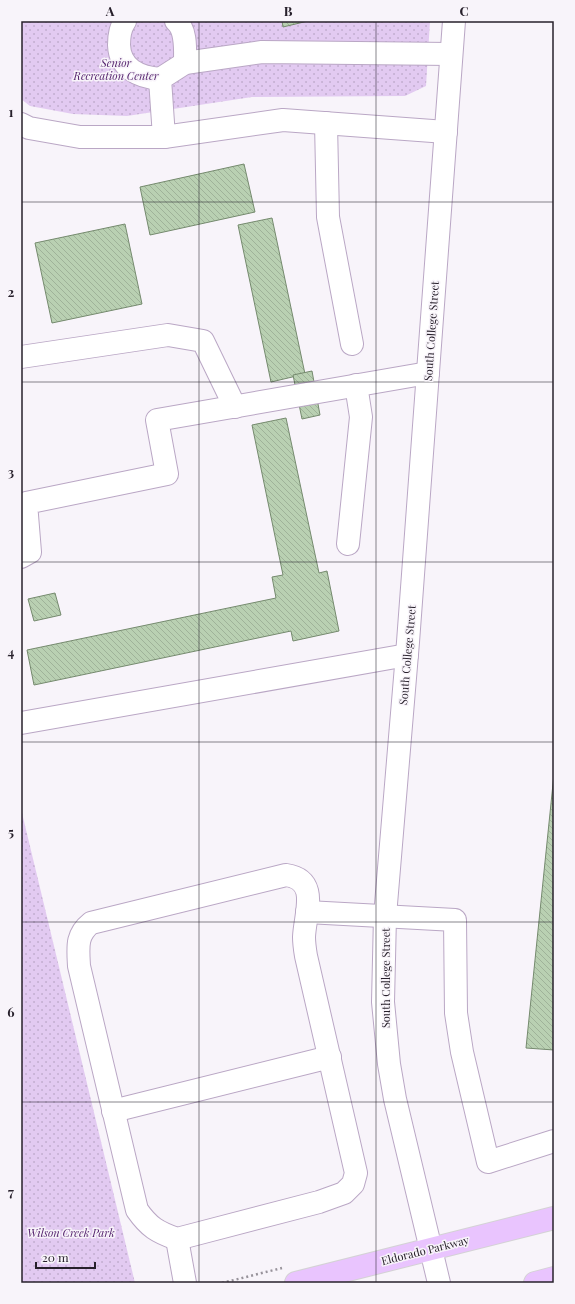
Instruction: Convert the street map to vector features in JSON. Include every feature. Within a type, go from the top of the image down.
[{"type":"main road","name":"Eldorado Parkway","points":[[296,1283],[554,1218]]},
{"type":"main road","points":[[535,1283],[554,1278]]},
{"type":"street","points":[[125,21],[119,37],[119,54],[128,68],[143,77],[160,80],[185,63],[262,52],[452,54]]},
{"type":"street","points":[[176,21],[179,23],[185,42],[185,63]]},
{"type":"street","name":"South College Street","points":[[439,1283],[430,1249],[389,1064],[383,1002],[385,916],[407,655],[454,21]]},
{"type":"street","points":[[160,80],[164,137]]},
{"type":"street","points":[[21,124],[29,128],[80,137],[164,137],[283,120],[446,132]]},
{"type":"street","points":[[326,124],[328,217],[352,344]]},
{"type":"street","points":[[21,357],[168,335],[203,341],[234,407]]},
{"type":"street","points":[[21,557],[30,552],[26,503],[166,474],[157,420],[428,373]]},
{"type":"street","points":[[348,544],[361,418],[356,385]]},
{"type":"street","points":[[21,723],[407,655]]},
{"type":"street","points":[[286,875],[296,876],[306,886],[309,899],[307,912],[304,937],[306,956],[356,1173],[353,1184],[344,1193],[319,1202],[177,1239],[161,1233],[146,1224],[138,1210],[79,966],[79,939],[83,930],[91,923],[117,915],[286,875]]},
{"type":"street","points":[[307,912],[455,920],[456,1013],[462,1052],[488,1162],[554,1141]]},
{"type":"street","points":[[113,1111],[330,1057]]},
{"type":"street","points":[[177,1239],[185,1283]]},
{"type":"green space","name":"Senior Recreation Center","points":[[21,21],[430,21],[426,86],[405,96],[252,97],[127,116],[73,114],[30,106],[21,99]]},
{"type":"green space","name":"Wilson Creek Park","points":[[22,813],[135,1283],[21,1283]]},
{"type":"building","points":[[282,21],[308,21],[283,27]]},
{"type":"building","points":[[244,164],[255,212],[150,235],[140,187]]},
{"type":"building","points":[[272,218],[305,374],[271,382],[238,225]]},
{"type":"building","points":[[125,224],[142,304],[52,323],[35,243]]},
{"type":"building","points":[[312,371],[320,415],[302,419],[293,375]]},
{"type":"building","points":[[286,418],[319,573],[327,571],[339,631],[293,641],[291,631],[34,685],[27,650],[276,598],[272,577],[283,575],[252,425]]},
{"type":"building","points":[[55,593],[61,615],[34,621],[28,599]]},
{"type":"building","points":[[554,774],[554,1050],[526,1048]]}]
